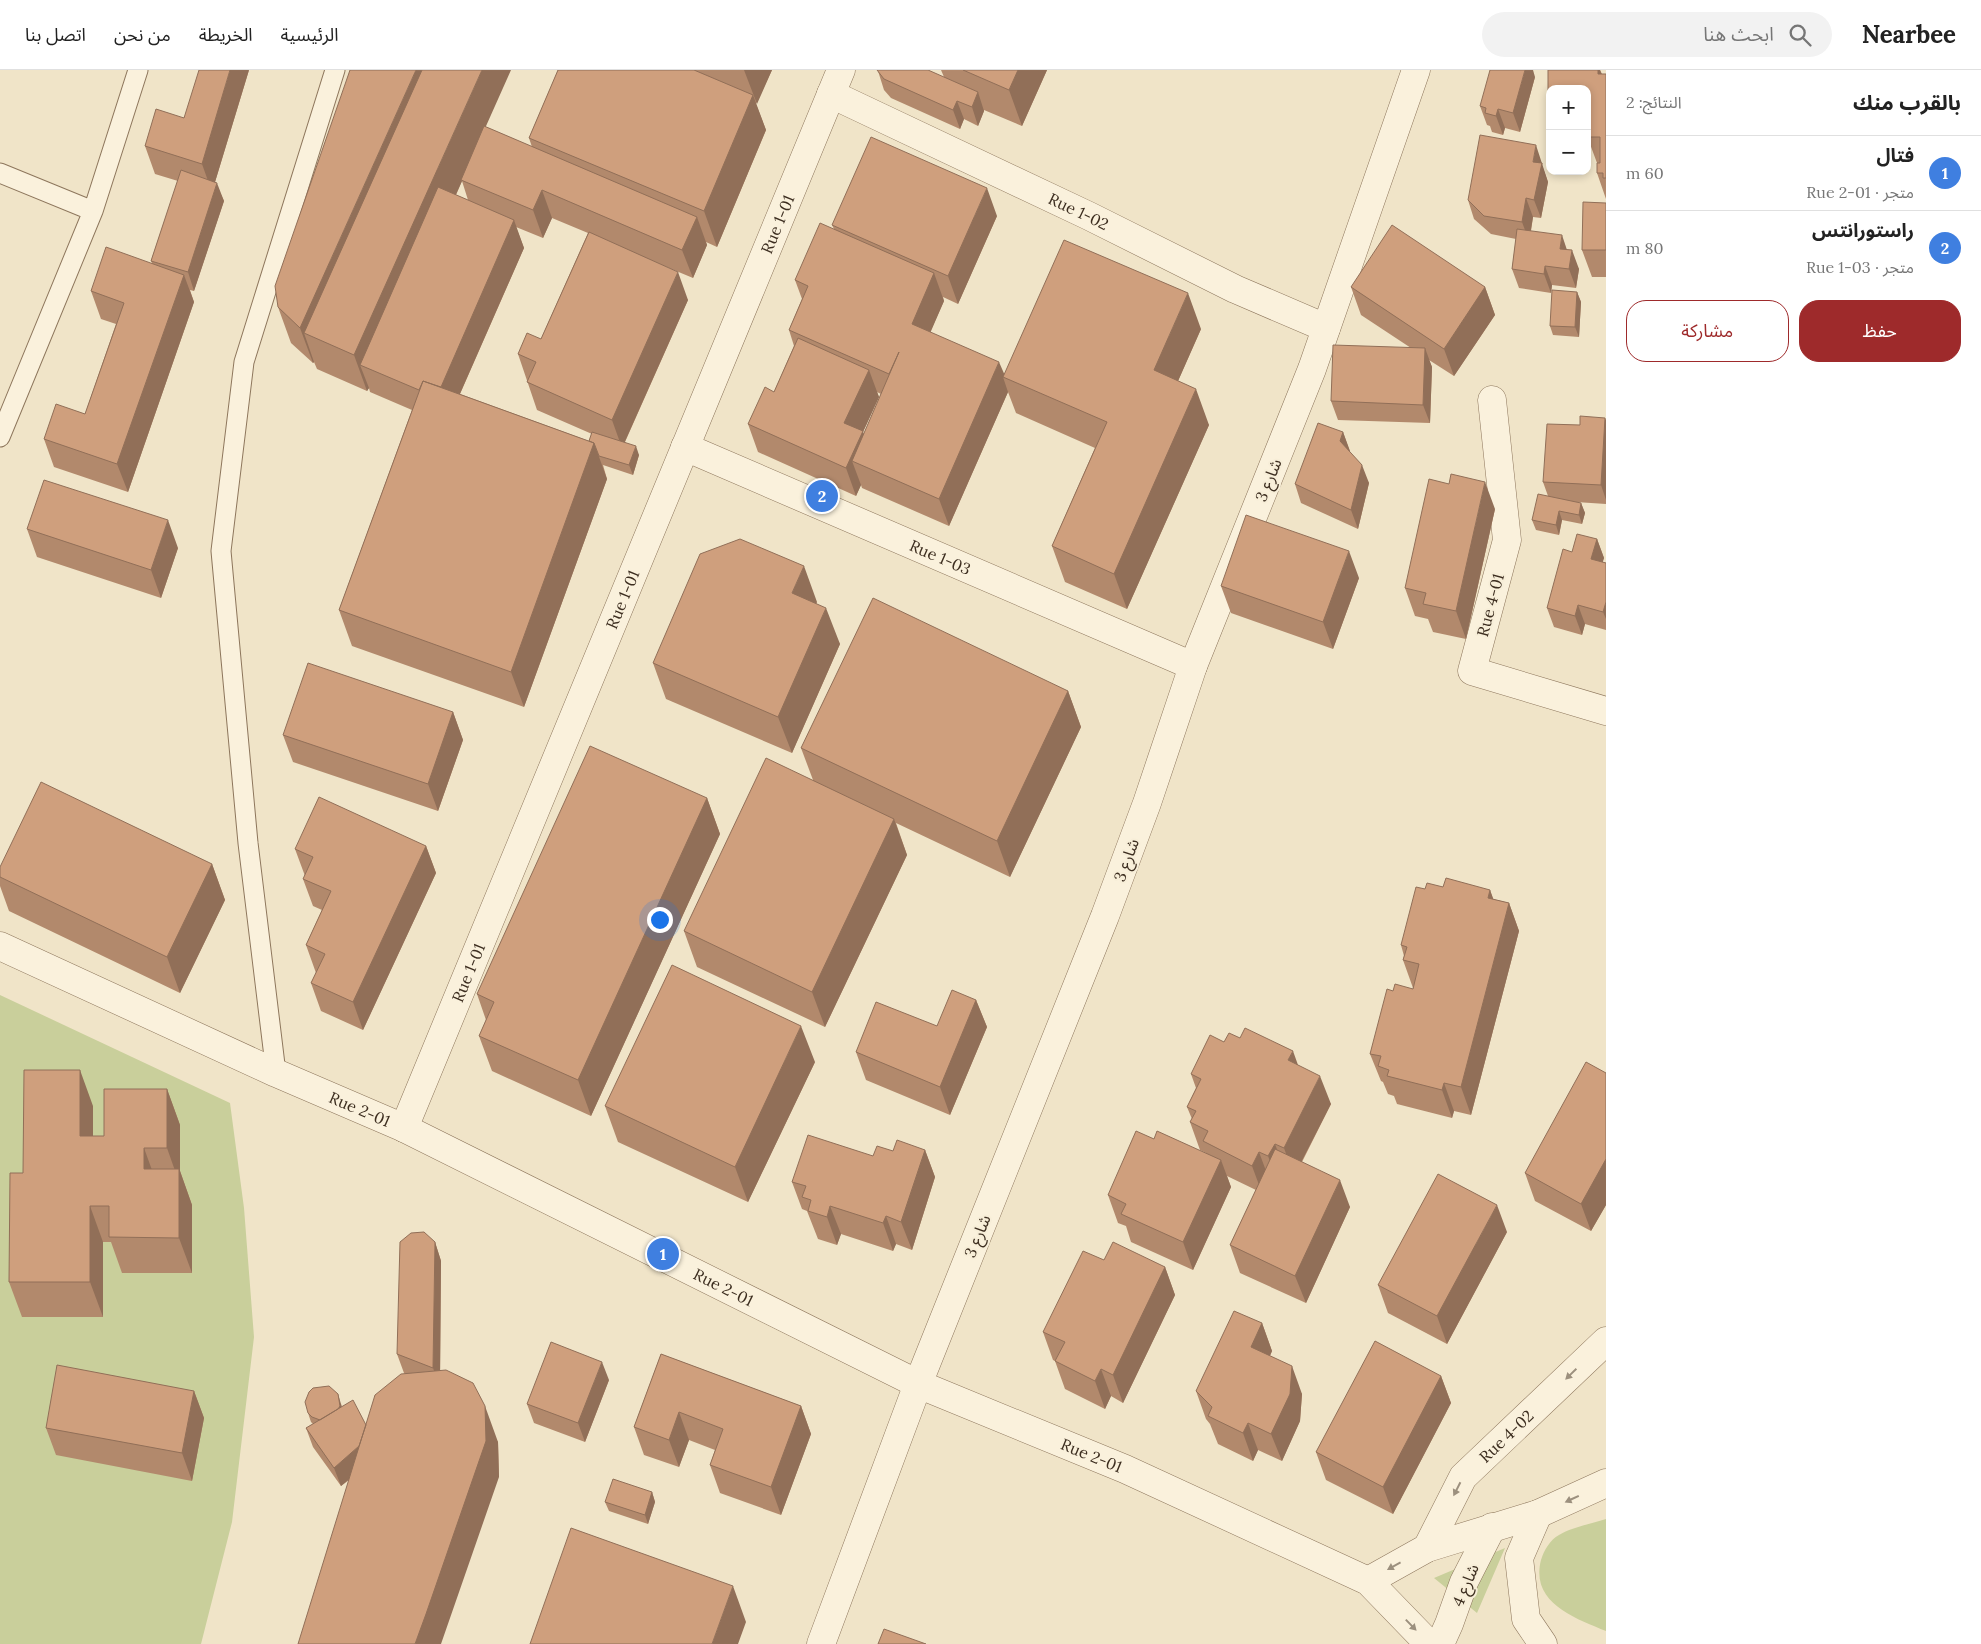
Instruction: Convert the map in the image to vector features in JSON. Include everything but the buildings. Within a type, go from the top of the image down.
[{"type":"street","name":"شارع 3","points":[[821,1644],[918,1384],[1105,916],[1147,803],[1193,666],[1312,369],[1416,70]]},
{"type":"street","name":"Rue 1-02","points":[[836,82],[1089,216],[1235,290],[1326,328]]},
{"type":"street","name":"Rue 1-01","points":[[404,1128],[836,82]]},
{"type":"street","name":"Rue 4-01","points":[[1492,400],[1507,540],[1472,671],[1606,711]]},
{"type":"street","name":"Rue 1-03","points":[[685,447],[1193,666]]},
{"type":"street","name":"Rue 2-01","points":[[0,946],[276,1073],[404,1128],[918,1384],[1125,1469],[1368,1581]]},
{"type":"street","name":"Rue 4-02","points":[[1427,1548],[1463,1477],[1606,1341]]},
{"type":"street","points":[[1429,1644],[1368,1581],[1427,1548],[1538,1514],[1606,1483]]},
{"type":"street","points":[[1538,1514],[1519,1558],[1526,1618],[1543,1644]]},
{"type":"street","name":"شارع 4","points":[[1440,1644],[1464,1582],[1492,1527]]},
{"type":"lane","points":[[0,437],[93,211],[138,70]]},
{"type":"lane","points":[[276,1073],[248,843],[222,551],[244,362],[335,70]]},
{"type":"lane","points":[[0,174],[93,211]]},
{"type":"green space","points":[[0,995],[230,1103],[244,1208],[254,1337],[232,1522],[201,1644],[0,1644]]},
{"type":"green space","points":[[1606,1519],[1606,1631],[1558,1607],[1542,1587],[1539,1575],[1541,1560],[1550,1542],[1564,1532]]},
{"type":"green space","points":[[1505,1548],[1477,1613],[1434,1578]]},
{"type":"place","name":"راستورانتس","points":[[822,496]]},
{"type":"place","name":"فتال","points":[[663,1254]]}]
